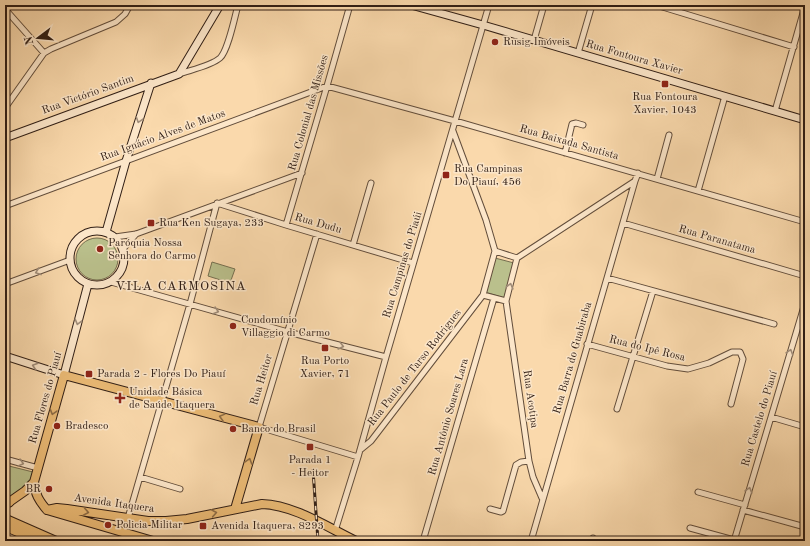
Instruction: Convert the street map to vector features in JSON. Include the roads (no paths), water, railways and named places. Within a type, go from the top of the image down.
[{"type":"highway","points":[[5,519],[55,541]]},
{"type":"highway","points":[[5,526],[40,541]]},
{"type":"main road","points":[[179,74],[220,5]]},
{"type":"main road","name":"Rua Fontoura Xavier","points":[[411,5],[484,25],[805,120]]},
{"type":"main road","name":"Rua Victório Santim","points":[[5,138],[151,83],[179,74]]},
{"type":"main road","points":[[106,232],[126,161],[151,83]]},
{"type":"main road","points":[[94,231],[106,232],[115,237],[123,249],[124,258],[123,268],[118,276],[111,282],[104,285],[96,285],[88,284],[76,275],[70,260],[74,244],[79,238],[86,233],[94,231]]},
{"type":"main road","name":"Rua Flores do Piauí","points":[[34,482],[88,284]]},
{"type":"main road","points":[[5,356],[64,374],[260,427]]},
{"type":"main road","name":"Rua Heitor","points":[[235,509],[260,427]]},
{"type":"main road","points":[[6,503],[25,492],[34,482]]},
{"type":"main road","points":[[34,482],[38,499],[47,510],[153,541]]},
{"type":"main road","points":[[239,494],[243,501],[249,506]]},
{"type":"main road","name":"Avenida Itaquera","points":[[47,510],[57,508],[148,521],[166,521],[262,504],[283,506],[356,541]]},
{"type":"street","points":[[5,108],[44,54],[51,49],[116,22],[121,19],[130,5]]},
{"type":"street","name":"Rua Victório Santim","points":[[179,74],[215,62],[222,57],[238,5]]},
{"type":"street","name":"Rua Colonial das Missões","points":[[286,225],[328,86],[350,5]]},
{"type":"street","name":"Rua Campinas do Piaúi","points":[[335,531],[358,457],[489,5]]},
{"type":"street","points":[[534,40],[544,5]]},
{"type":"street","points":[[578,53],[592,5]]},
{"type":"street","points":[[656,5],[794,47]]},
{"type":"street","points":[[775,111],[805,6]]},
{"type":"street","points":[[5,9],[44,54]]},
{"type":"street","name":"Rua Baixada Santista","points":[[328,86],[456,121],[805,222]]},
{"type":"street","name":"Rua Ignácio Alves de Matos","points":[[5,206],[328,86]]},
{"type":"street","points":[[698,191],[725,96]]},
{"type":"street","points":[[5,98],[10,101]]},
{"type":"street","points":[[565,153],[572,124],[576,123],[583,125]]},
{"type":"street","points":[[453,131],[486,220],[495,251],[483,295],[506,301],[517,258],[635,182]]},
{"type":"street","points":[[657,179],[669,135]]},
{"type":"street","points":[[115,237],[136,234],[302,173]]},
{"type":"street","name":"Rua Barra do Guabiraba","points":[[531,541],[542,498],[638,173]]},
{"type":"street","points":[[353,245],[371,184]]},
{"type":"street","points":[[128,518],[190,304],[217,203]]},
{"type":"street","name":"Rua Dudu","points":[[217,203],[413,263]]},
{"type":"street","name":"Rua Paranatama","points":[[623,223],[805,276]]},
{"type":"street","points":[[123,249],[136,234]]},
{"type":"street","name":"Rua Heitor","points":[[260,427],[317,234]]},
{"type":"street","points":[[495,251],[517,258]]},
{"type":"street","points":[[5,284],[70,260]]},
{"type":"street","points":[[607,278],[774,324]]},
{"type":"street","points":[[111,282],[288,332],[386,357]]},
{"type":"street","points":[[617,409],[653,291]]},
{"type":"street","name":"Rua Paulo de Tarso Rodrigues","points":[[360,450],[371,441],[483,295]]},
{"type":"street","name":"Rua Antônio Soares Lara","points":[[423,541],[494,298]]},
{"type":"street","name":"Rua Acotipa","points":[[506,301],[529,461],[533,477],[542,498]]},
{"type":"street","name":"Rua Castelo do Piauí","points":[[734,541],[805,303]]},
{"type":"street","name":"Rua do Ipê Rosa","points":[[587,344],[667,366],[688,369],[699,367],[732,352],[740,352],[743,359],[731,404]]},
{"type":"street","points":[[771,417],[805,427]]},
{"type":"street","points":[[260,427],[358,457]]},
{"type":"street","points":[[5,459],[38,468]]},
{"type":"street","points":[[490,509],[501,512],[504,510],[516,465],[521,462],[529,461]]},
{"type":"street","points":[[140,478],[180,489]]},
{"type":"street","points":[[698,492],[805,527]]},
{"type":"street","points":[[690,528],[734,541]]},
{"type":"railway","points":[[313,470],[318,541]]},
{"type":"place","name":"Rusig Imóveis","points":[[495,42]]},
{"type":"place","name":"Rua Fontoura Xavier, 1043","points":[[665,84]]},
{"type":"place","name":"Rua Campinas Do Piauí, 456","points":[[446,175]]},
{"type":"place","name":"Rua Ken Sugaya, 233","points":[[151,223]]},
{"type":"place","name":"Paróquia Nossa Senhora do Carmo","points":[[100,249]]},
{"type":"place","name":"Condomínio Villaggio di Carmo","points":[[233,326]]},
{"type":"place","name":"Rua Porto Xavier, 71","points":[[325,348]]},
{"type":"place","name":"Parada 2 - Flores Do Piauí","points":[[89,374]]},
{"type":"place","name":"Unidade Básica de Saúde Itaquera","points":[[120,398]]},
{"type":"place","name":"Bradesco","points":[[57,426]]},
{"type":"place","name":"Banco do Brasil","points":[[233,429]]},
{"type":"place","name":"Parada 1 - Heitor","points":[[310,447]]},
{"type":"place","name":"BR","points":[[49,489]]},
{"type":"place","name":"Policia Militar","points":[[108,525]]},
{"type":"place","name":"Avenida Itaquera, 8293","points":[[203,526]]},
{"type":"district","name":"VILA CARMOSINA","points":[[181,286]]}]
